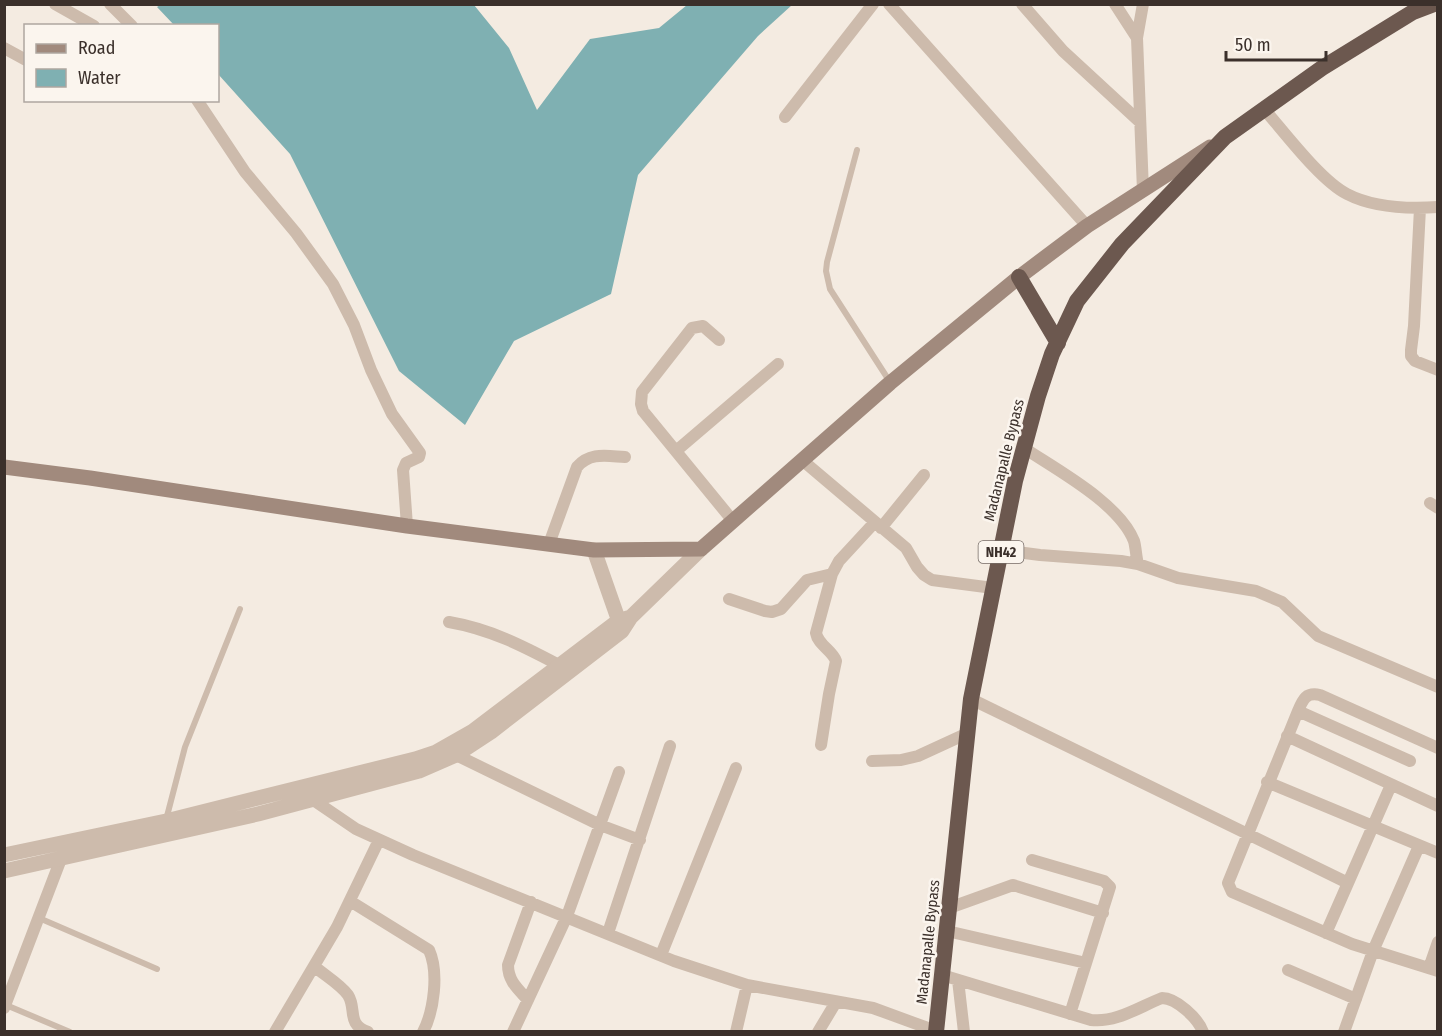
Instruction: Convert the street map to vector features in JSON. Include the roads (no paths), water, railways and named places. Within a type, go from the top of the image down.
[{"type":"highway","name":"NH42","points":[[1225,137],[1410,8],[1434,4]]},
{"type":"highway","name":"Madanapalle Bypass","points":[[936,1031],[950,977],[947,931],[971,699],[1001,550],[1038,396],[1058,342],[1077,301],[1122,244],[1225,137]]},
{"type":"highway","points":[[1019,277],[1058,342]]},
{"type":"main road","points":[[4,467],[407,526],[594,550],[701,549],[890,383],[1019,277],[1088,226],[1225,137]]},
{"type":"street","points":[[55,4],[90,24]]},
{"type":"street","points":[[110,4],[130,24]]},
{"type":"street","points":[[785,117],[873,4]]},
{"type":"street","points":[[889,4],[1088,226]]},
{"type":"street","points":[[1022,4],[1064,51],[1140,122]]},
{"type":"street","points":[[1115,4],[1137,38]]},
{"type":"street","points":[[1143,4],[1137,38],[1143,191]]},
{"type":"street","points":[[4,48],[24,59]]},
{"type":"street","points":[[198,102],[245,172],[296,232],[333,284],[354,325],[371,370],[392,414],[420,453],[417,458],[406,464],[403,470],[407,526]]},
{"type":"street","points":[[1264,109],[1326,179],[1345,194],[1375,204],[1420,208],[1437,207]]},
{"type":"street","points":[[1420,208],[1411,356],[1415,361],[1437,370]]},
{"type":"street","points":[[719,340],[703,326],[692,328],[642,392],[641,404],[643,411],[733,521]]},
{"type":"street","points":[[676,451],[778,364]]},
{"type":"street","points":[[1024,448],[1089,491],[1121,520],[1134,541],[1138,564]]},
{"type":"street","points":[[549,544],[577,467],[583,460],[597,455],[625,457]]},
{"type":"street","points":[[802,460],[906,548],[924,575],[932,580],[993,588]]},
{"type":"street","points":[[821,745],[836,662],[834,656],[818,640],[816,633],[832,574],[839,561],[878,525],[924,475]]},
{"type":"street","points":[[4,871],[258,814],[419,771],[456,755],[523,710],[624,623],[701,549]]},
{"type":"street","points":[[594,550],[624,623]]},
{"type":"street","points":[[1001,550],[1138,564],[1178,578],[1246,588],[1267,595],[1293,610],[1318,636],[1437,687]]},
{"type":"street","points":[[729,599],[772,612],[787,604],[807,580],[832,574]]},
{"type":"street","points":[[449,622],[493,632],[559,665]]},
{"type":"street","points":[[4,855],[166,821],[436,752],[473,731],[559,665],[624,623]]},
{"type":"street","points":[[1437,748],[1320,695],[1309,695],[1304,698],[1230,877],[1229,888],[1232,892],[1326,933],[1373,951],[1433,969],[1437,942]]},
{"type":"street","points":[[971,699],[1348,883]]},
{"type":"street","points":[[1298,711],[1410,761]]},
{"type":"street","points":[[872,760],[901,760],[918,756],[968,733]]},
{"type":"street","points":[[1287,736],[1437,806]]},
{"type":"street","points":[[608,933],[670,746]]},
{"type":"street","points":[[456,755],[600,825],[640,840]]},
{"type":"street","points":[[661,956],[736,768]]},
{"type":"street","points":[[513,1032],[567,916],[619,772]]},
{"type":"street","points":[[1268,782],[1437,853]]},
{"type":"street","points":[[1326,933],[1391,785]]},
{"type":"street","points":[[298,789],[356,829],[379,840],[661,956],[747,985],[873,1008],[936,1031]]},
{"type":"street","points":[[275,1032],[350,901],[379,840]]},
{"type":"street","points":[[5,1007],[68,842]]},
{"type":"street","points":[[1344,1032],[1373,951],[1419,846]]},
{"type":"street","points":[[1032,860],[1108,884],[1110,891],[1070,1014]]},
{"type":"street","points":[[949,908],[1013,885],[1103,913]]},
{"type":"street","points":[[350,901],[429,950],[433,958],[434,991],[432,1007],[423,1032]]},
{"type":"street","points":[[528,1000],[510,980],[508,965],[531,902]]},
{"type":"street","points":[[947,931],[1086,963]]},
{"type":"street","points":[[314,966],[349,996],[356,1023],[368,1032]]},
{"type":"street","points":[[1288,970],[1356,999]]},
{"type":"street","points":[[950,977],[1070,1014],[1102,1021],[1123,1015],[1161,998],[1168,998],[1190,1015],[1202,1027],[1203,1032]]},
{"type":"street","points":[[950,977],[964,1032]]},
{"type":"street","points":[[736,1032],[747,985]]},
{"type":"street","points":[[818,1032],[836,1002]]},
{"type":"lane","points":[[857,150],[827,262],[827,280],[830,290],[890,383]]},
{"type":"lane","points":[[166,821],[185,747],[240,609]]},
{"type":"lane","points":[[39,918],[157,969]]},
{"type":"lane","points":[[5,1007],[70,1032]]},
{"type":"water","points":[[160,5],[474,5],[509,48],[537,110],[590,39],[659,28],[687,5],[792,5],[758,36],[638,175],[611,294],[514,341],[465,425],[399,371],[290,154],[219,75],[219,24],[173,24],[157,7]]}]
